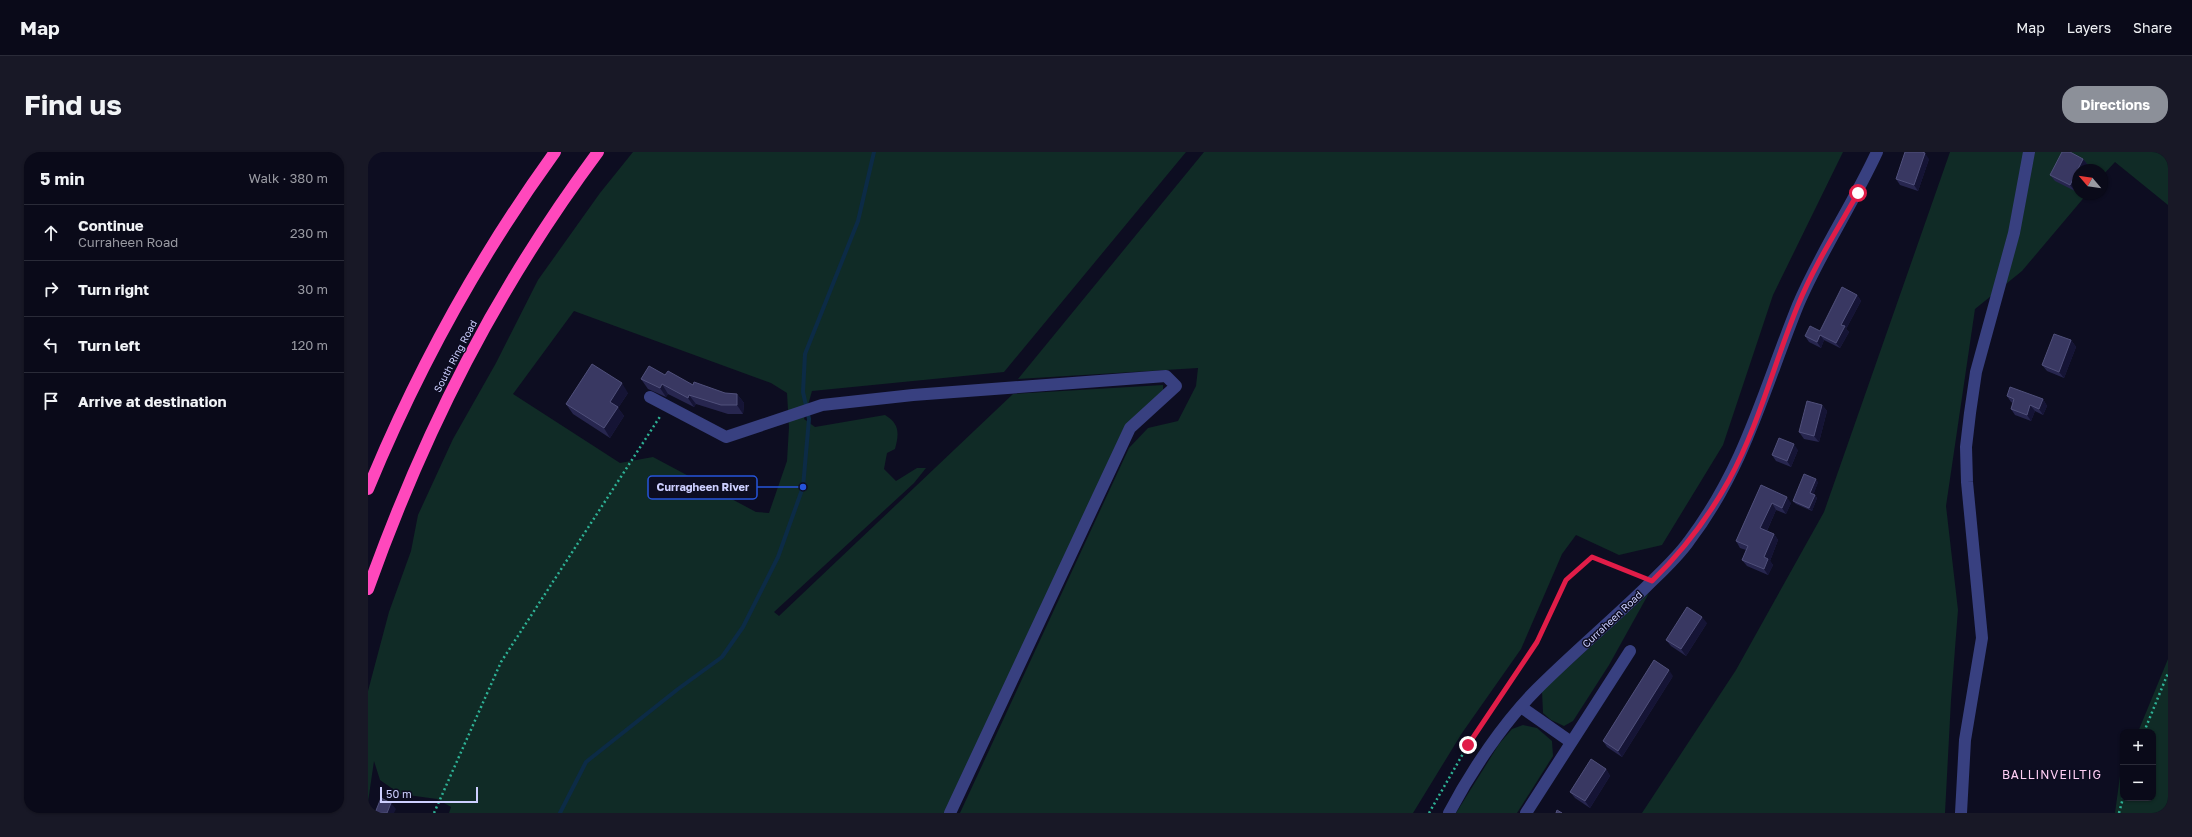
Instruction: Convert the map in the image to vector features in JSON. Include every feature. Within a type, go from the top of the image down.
[{"type":"highway","points":[[368,489],[388,440],[448,320],[500,232],[555,152]]},
{"type":"highway","name":"South Ring Road","points":[[368,589],[404,491],[450,390],[487,321],[528,251],[598,152]]},
{"type":"street","name":"Curraheen Road","points":[[1449,813],[1483,758],[1521,707],[1550,676],[1652,581],[1688,543],[1710,512],[1730,479],[1745,445],[1798,305],[1813,273],[1858,193],[1877,152]]},
{"type":"street","points":[[1961,813],[1965,740],[1982,638],[1967,482],[1966,446],[1976,372],[2014,233],[2029,152]]},
{"type":"street","points":[[650,397],[726,436],[822,405],[913,395],[1166,376],[1176,386],[1130,428],[950,813]]},
{"type":"street","points":[[1526,813],[1630,651]]},
{"type":"street","points":[[1521,707],[1571,742]]},
{"type":"path","points":[[434,813],[501,662],[668,406]]},
{"type":"path","points":[[1429,813],[1468,745],[1537,642],[1566,580],[1592,557],[1652,581]]},
{"type":"path","points":[[2145,729],[2168,673]]},
{"type":"path","points":[[2119,813],[2122,801]]},
{"type":"green space","points":[[633,152],[1186,152],[1004,372],[812,391],[804,419],[815,427],[885,415],[890,418],[896,426],[898,434],[895,449],[887,453],[884,469],[896,481],[917,468],[926,468],[914,483],[774,612],[779,616],[1013,394],[1163,385],[1163,392],[1129,424],[945,813],[449,813],[451,807],[437,799],[400,794],[380,780],[374,761],[368,802],[368,691],[389,612],[411,551],[418,515],[453,439],[496,363],[538,280],[600,193]],"holes":[[[574,311],[771,383],[787,393],[789,427],[787,461],[769,513],[756,512],[653,457],[620,463],[513,394]]]},
{"type":"green space","points":[[1204,152],[1843,152],[1773,295],[1723,445],[1662,545],[1619,555],[1576,535],[1562,554],[1521,649],[1462,733],[1413,813],[960,813],[1129,448],[1148,428],[1178,421],[1196,386],[1198,368],[1018,379]]},
{"type":"green space","points":[[1950,152],[2166,152],[2168,155],[2168,205],[2115,162],[2108,170],[2108,164],[2072,164],[2072,200],[2082,200],[2022,271],[1975,309],[1946,506],[1958,610],[1951,700],[1945,813],[1642,813],[1736,670],[1824,512]]},
{"type":"green space","points":[[1649,593],[1609,665],[1573,721],[1564,726],[1551,720],[1543,713],[1542,691]]},
{"type":"green space","points":[[2168,659],[2168,813],[2115,813],[2120,776],[2120,801],[2156,801],[2156,729],[2139,729]]},
{"type":"green space","points":[[1523,725],[1537,728],[1552,741],[1553,756],[1517,813],[1456,813],[1499,744],[1512,729]]},
{"type":"building","points":[[1905,152],[1925,153],[1914,185],[1896,179]]},
{"type":"building","points":[[2062,152],[2070,152],[2083,159],[2080,164],[2072,164],[2072,181],[2070,185],[2050,175]]},
{"type":"building","points":[[1842,287],[1857,295],[1841,325],[1845,326],[1836,343],[1820,335],[1817,342],[1805,336],[1810,326],[1820,331]]},
{"type":"building","points":[[2054,334],[2071,340],[2059,372],[2042,365]]},
{"type":"building","points":[[592,364],[622,383],[610,402],[618,407],[604,428],[566,404]]},
{"type":"building","points":[[649,366],[665,375],[668,371],[693,385],[694,382],[725,393],[737,394],[737,405],[721,405],[689,395],[688,398],[662,384],[660,388],[641,379]]},
{"type":"building","points":[[2010,387],[2043,399],[2039,409],[2030,405],[2027,415],[2011,409],[2014,399],[2007,396]]},
{"type":"building","points":[[1807,401],[1822,405],[1814,436],[1799,432]]},
{"type":"building","points":[[1779,438],[1794,444],[1787,461],[1772,455]]},
{"type":"building","points":[[1804,474],[1816,479],[1810,493],[1815,495],[1809,508],[1793,501]]},
{"type":"building","points":[[1761,485],[1787,497],[1782,508],[1772,503],[1760,528],[1774,534],[1764,557],[1768,559],[1764,569],[1742,560],[1748,546],[1736,541]]},
{"type":"building","points":[[1687,607],[1702,617],[1681,649],[1666,640]]},
{"type":"building","points":[[1654,660],[1669,670],[1618,751],[1603,741]]},
{"type":"building","points":[[1591,759],[1606,769],[1585,801],[1570,792]]},
{"type":"building","points":[[381,798],[391,803],[387,813],[375,813]]},
{"type":"waterway","points":[[560,813],[586,762],[678,689],[722,657],[743,627],[778,557],[803,487],[809,419],[803,392],[805,354],[858,221],[874,152]]},
{"type":"place","name":"Curragheen River","points":[[803,487]]},
{"type":"district","name":"BALLINVEILTIG","points":[[2052,774]]},
{"type":"route","points":[[1468,745],[1537,642],[1566,580],[1592,557],[1652,581],[1688,543],[1710,512],[1730,479],[1745,445],[1798,305],[1813,273],[1858,193]]}]
